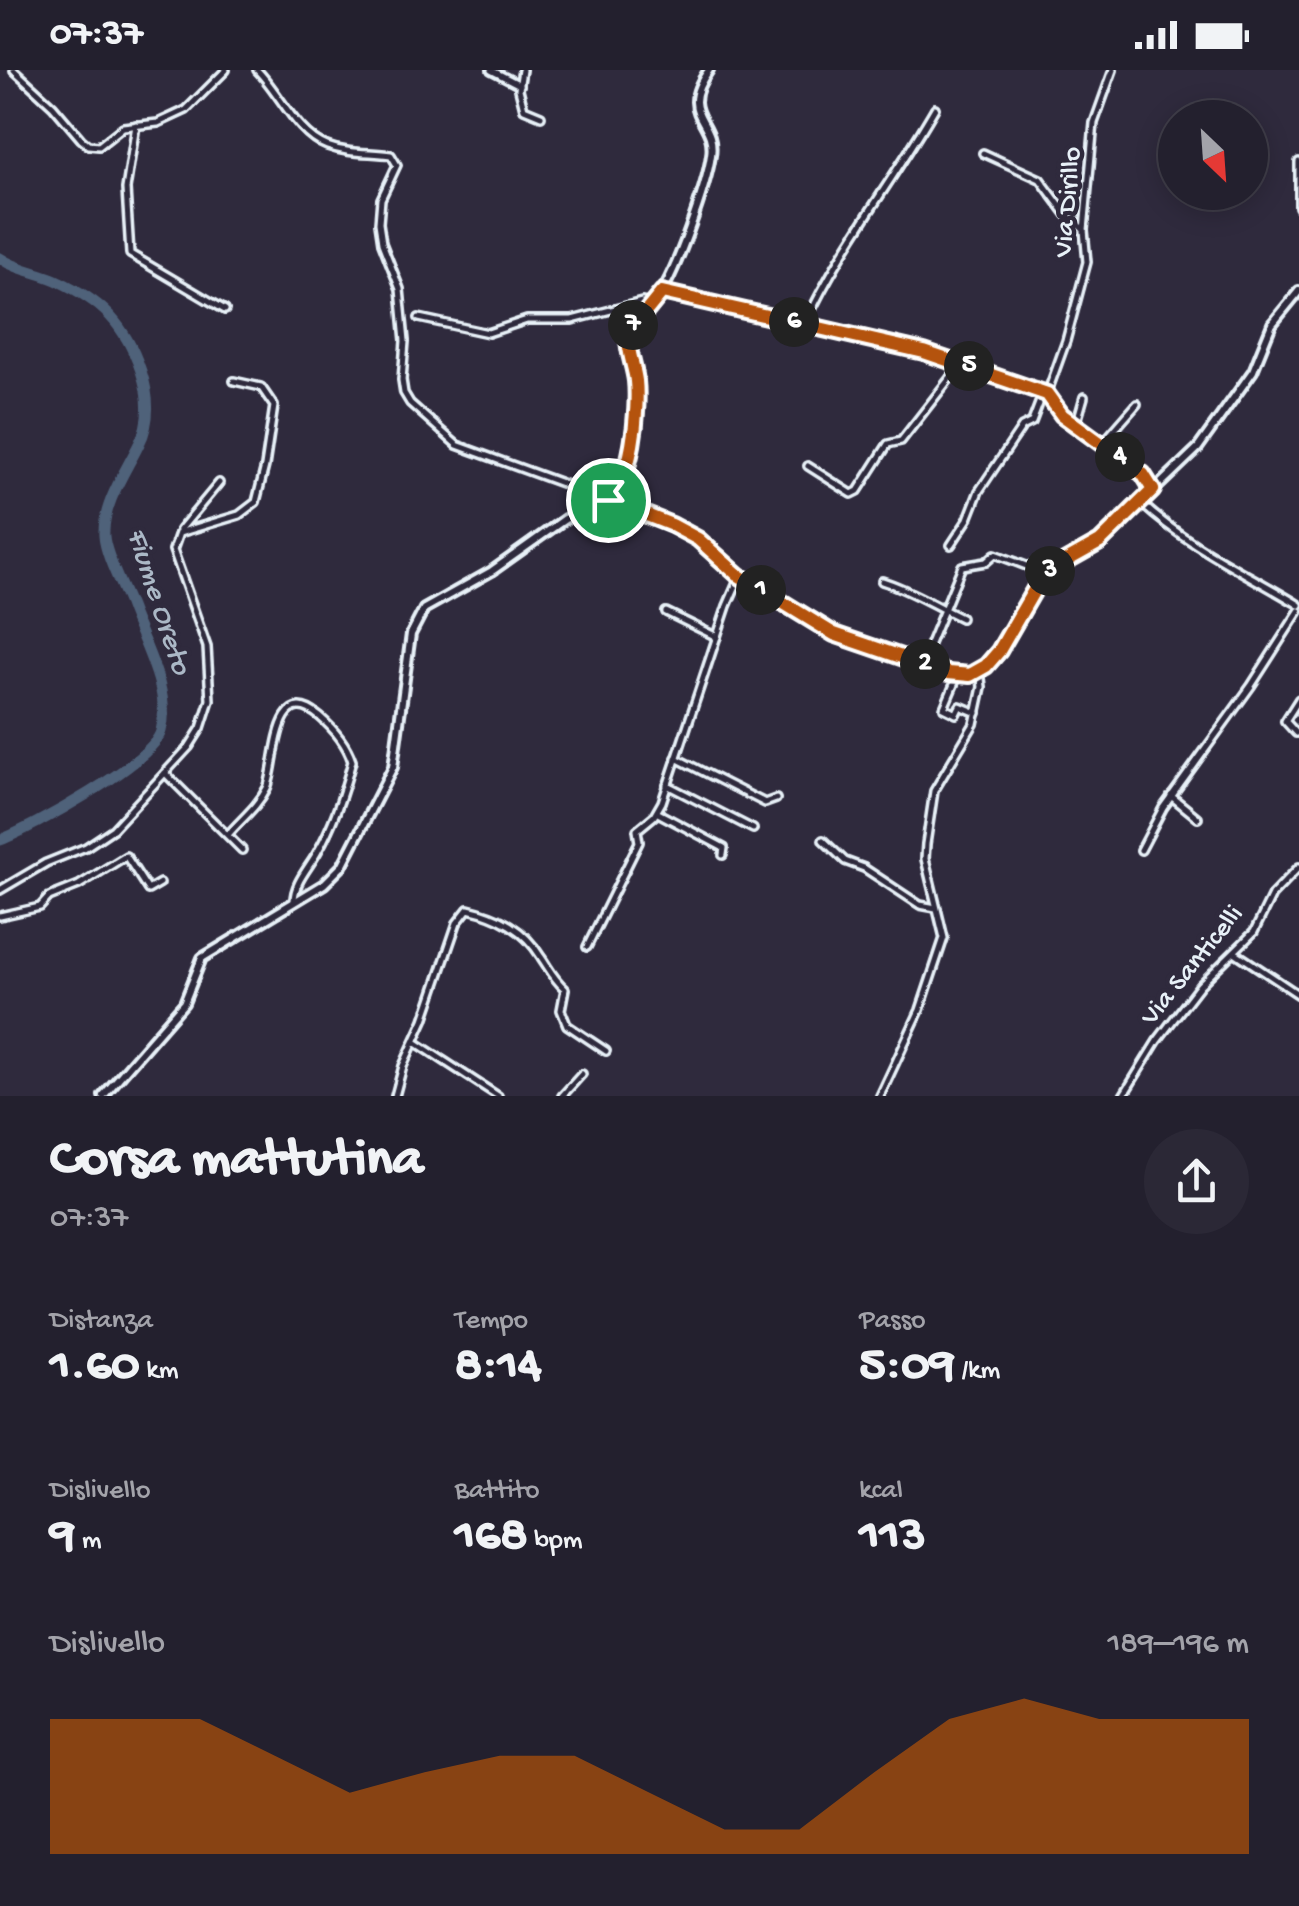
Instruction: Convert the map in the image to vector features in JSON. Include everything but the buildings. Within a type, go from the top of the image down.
[{"type":"street","points":[[14,70],[88,145],[99,146],[123,126],[158,122],[186,110],[226,70]]},
{"type":"street","points":[[257,70],[294,118],[323,145],[395,159],[394,174],[381,198],[379,222],[382,243],[400,289],[404,393],[415,409],[457,445],[672,525],[698,539],[740,576],[834,634],[958,674],[970,675],[980,670],[999,651],[1036,584],[1052,569],[1100,542],[1174,474],[1213,430],[1252,371],[1272,324],[1299,291]]},
{"type":"street","points":[[491,70],[520,85]]},
{"type":"street","points":[[522,70],[520,100],[524,110],[541,116]]},
{"type":"street","points":[[103,1096],[184,1004],[202,958],[210,950],[324,884],[342,866],[393,767],[411,634],[424,609],[492,572],[565,518],[608,500],[616,492],[628,463],[635,419],[636,384],[628,334],[662,292],[694,214],[712,153],[710,136],[695,102],[698,86],[709,70]]},
{"type":"street","name":"Via Dirillo","points":[[951,545],[968,518],[978,490],[1022,428],[1032,422],[1066,342],[1087,262],[1084,230],[1094,123],[1113,70]]},
{"type":"street","points":[[805,324],[864,219],[893,180],[936,108]]},
{"type":"street","points":[[136,125],[127,170],[130,254],[225,310]]},
{"type":"street","points":[[983,153],[1040,179],[1066,214],[1084,230]]},
{"type":"street","points":[[1299,162],[1299,207]]},
{"type":"street","points":[[662,292],[961,364],[1045,393],[1062,415],[1143,474],[1153,490]]},
{"type":"street","points":[[419,318],[488,333],[527,320],[572,320],[642,302],[652,305]]},
{"type":"street","points":[[808,466],[852,494],[858,491],[888,444],[901,441],[961,364]]},
{"type":"street","points":[[179,532],[239,515],[256,502],[274,406],[261,387],[234,382]]},
{"type":"street","points":[[1076,424],[1084,397]]},
{"type":"street","points":[[1102,444],[1137,404]]},
{"type":"street","points":[[0,890],[46,862],[86,847],[112,829],[189,748],[201,728],[210,700],[207,647],[173,541],[219,483]]},
{"type":"street","points":[[1141,850],[1172,796],[1251,686],[1299,608],[1261,581],[1214,558],[1142,504]]},
{"type":"street","points":[[922,663],[962,566],[986,562],[996,554],[1030,567],[1036,584]]},
{"type":"street","points":[[587,947],[639,842],[637,830],[656,812],[740,576]]},
{"type":"street","points":[[882,581],[914,591],[922,600],[961,618]]},
{"type":"street","points":[[666,612],[717,638]]},
{"type":"street","points":[[880,1096],[920,1010],[944,938],[925,859],[934,792],[943,772],[970,737],[982,687],[980,670]]},
{"type":"street","points":[[958,674],[944,708],[956,714],[960,706],[977,713]]},
{"type":"street","points":[[1296,734],[1284,721],[1299,699]]},
{"type":"street","points":[[228,835],[256,807],[269,785],[282,722],[290,711],[303,707],[311,710],[337,734],[352,760],[339,806],[317,854],[294,890],[294,902]]},
{"type":"street","points":[[676,758],[765,803],[776,799]]},
{"type":"street","points":[[165,773],[242,850]]},
{"type":"street","points":[[667,785],[753,829]]},
{"type":"street","points":[[1172,796],[1198,818]]},
{"type":"street","points":[[656,812],[716,842],[724,848],[723,854]]},
{"type":"street","points":[[823,840],[845,861],[864,868],[920,905],[936,908]]},
{"type":"street","points":[[0,916],[40,906],[49,897],[79,885],[126,856],[148,890],[160,883]]},
{"type":"street","name":"Via Santicelli","points":[[1123,1096],[1157,1041],[1200,985],[1254,932],[1272,894],[1299,867]]},
{"type":"street","points":[[395,1096],[457,923],[468,909],[504,920],[530,942],[552,977],[565,989],[560,1010],[567,1024],[606,1052]]},
{"type":"street","points":[[1236,953],[1299,995]]},
{"type":"street","points":[[415,1042],[498,1096]]},
{"type":"street","points":[[562,1096],[582,1074]]},
{"type":"waterway","name":"Fiume Oreto","points":[[0,258],[86,296],[110,316],[135,354],[147,399],[146,426],[111,500],[104,536],[163,700],[161,731],[137,759],[63,808],[0,840]]},
{"type":"route","points":[[662,292],[924,352],[1047,394],[1062,415],[1143,474],[1153,490],[1100,542],[1040,580],[999,651],[986,666],[970,675],[948,673],[834,634],[738,575],[698,539],[608,500],[614,496],[628,463],[635,419],[636,384],[628,334],[662,292]]}]
